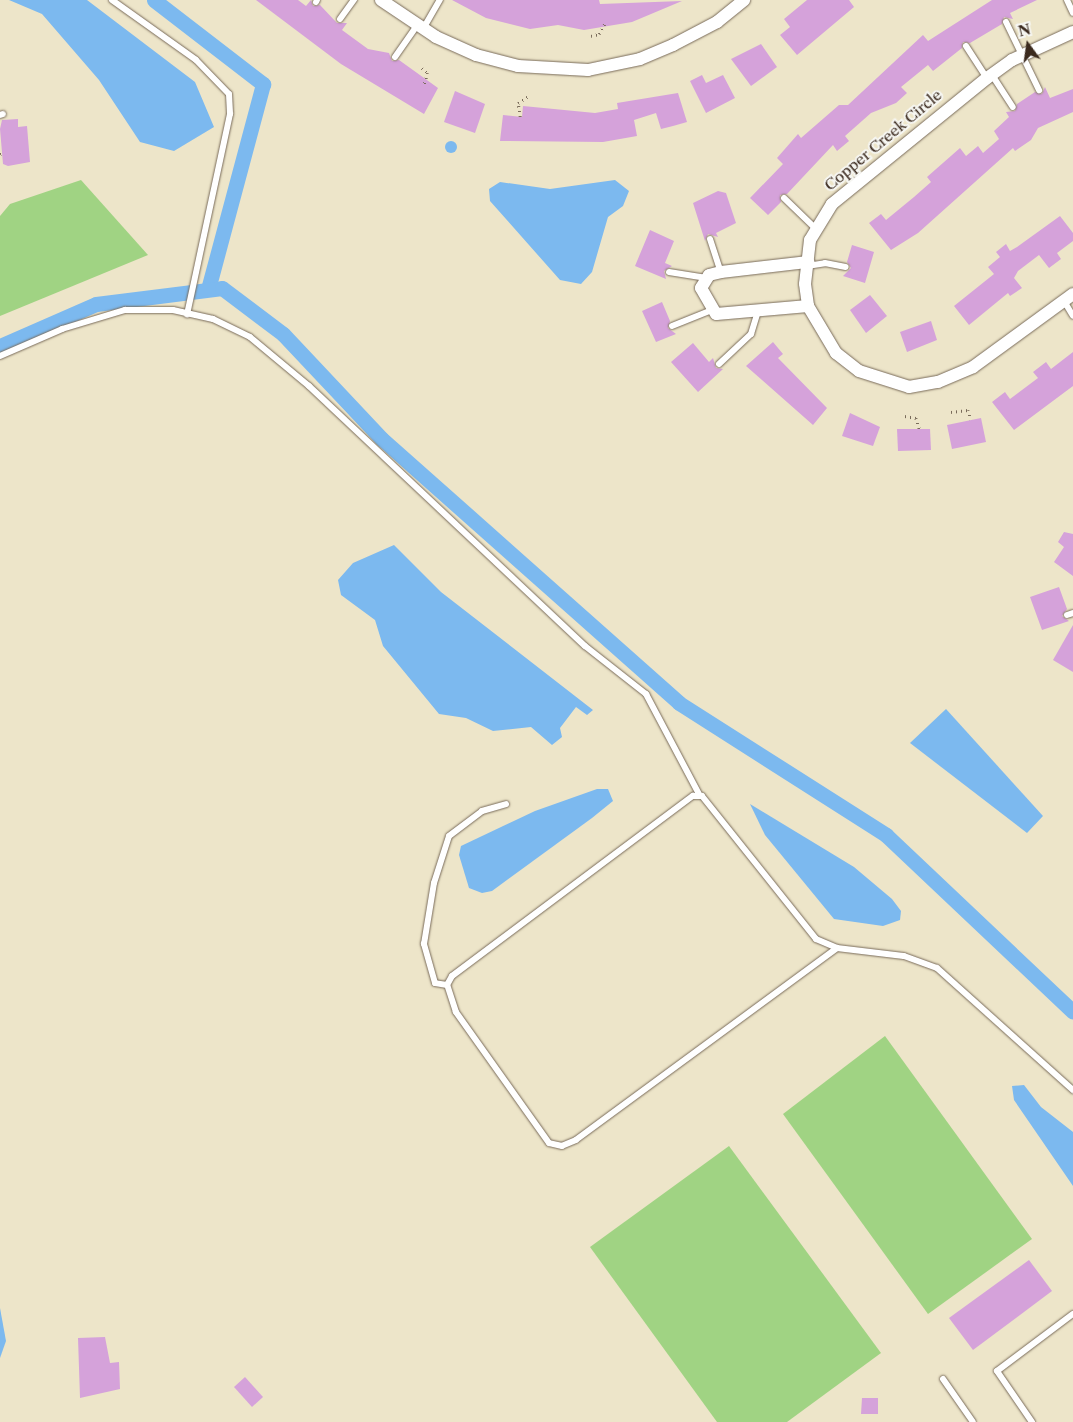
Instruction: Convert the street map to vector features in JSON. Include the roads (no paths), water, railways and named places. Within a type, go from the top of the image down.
[{"type":"street","points":[[381,0],[420,27],[476,55],[518,66],[588,70],[640,59],[673,46],[717,22],[744,0]]},
{"type":"street","name":"Copper Creek Circle","points":[[1068,298],[973,367],[938,382],[909,387],[859,371],[836,353],[808,306],[807,264],[815,228],[832,204],[989,76],[1021,56],[1073,32]]},
{"type":"street","points":[[807,264],[721,272],[708,278],[701,288],[716,314],[808,306]]},
{"type":"lane","points":[[112,0],[196,60],[229,94],[230,114],[198,275],[187,313]]},
{"type":"lane","points":[[340,19],[354,0]]},
{"type":"lane","points":[[395,57],[440,0]]},
{"type":"lane","points":[[1067,0],[1073,13]]},
{"type":"lane","points":[[1006,22],[1039,90]]},
{"type":"lane","points":[[966,46],[1012,107]]},
{"type":"lane","points":[[784,198],[815,228]]},
{"type":"lane","points":[[710,239],[721,272]]},
{"type":"lane","points":[[807,264],[825,263],[846,267]]},
{"type":"lane","points":[[669,272],[708,278]]},
{"type":"lane","points":[[1068,298],[1073,316]]},
{"type":"lane","points":[[0,356],[62,329],[124,310],[187,313],[213,319],[250,337],[287,367],[540,606],[646,694],[700,796]]},
{"type":"lane","points":[[672,326],[712,310]]},
{"type":"lane","points":[[719,364],[751,334],[758,311]]},
{"type":"lane","points":[[447,985],[460,970],[693,796],[700,796],[709,800],[816,939],[838,948],[874,950],[937,968],[1073,1090]]},
{"type":"lane","points":[[447,985],[435,983],[424,944],[434,883],[449,836],[482,811],[506,804]]},
{"type":"lane","points":[[447,985],[456,1012],[549,1143],[562,1146],[576,1140],[838,948]]},
{"type":"lane","points":[[1032,1422],[997,1371],[1073,1314]]},
{"type":"lane","points":[[943,1379],[972,1422]]},
{"type":"water","points":[[9,0],[87,0],[195,82],[214,127],[174,151],[140,142],[99,80],[42,14]]},
{"type":"water","points":[[453,141],[456,142],[456,152],[449,153],[446,152],[445,145],[446,142]]},
{"type":"water","points":[[615,180],[629,191],[623,206],[608,217],[592,272],[581,284],[560,280],[490,201],[489,189],[500,182],[550,189]]},
{"type":"water","points":[[394,545],[441,592],[593,710],[587,715],[576,707],[560,728],[562,737],[552,745],[531,727],[493,731],[466,718],[439,714],[383,646],[375,620],[341,595],[338,580],[353,563]]},
{"type":"water","points":[[946,709],[1043,816],[1027,833],[910,743]]},
{"type":"water","points":[[597,789],[608,789],[613,801],[492,891],[482,893],[469,888],[459,855],[461,846],[535,811]]},
{"type":"water","points":[[750,804],[854,867],[892,899],[901,911],[900,920],[883,926],[834,919],[765,835]]},
{"type":"water","points":[[1024,1085],[1041,1107],[1073,1132],[1073,1186],[1014,1100],[1012,1086]]},
{"type":"water","points":[[0,1308],[6,1341],[0,1358]]},
{"type":"waterway","points":[[154,0],[263,84],[208,289]]},
{"type":"waterway","points":[[0,346],[96,304],[222,288],[283,334],[382,439],[679,703],[886,835],[1073,1012]]}]
